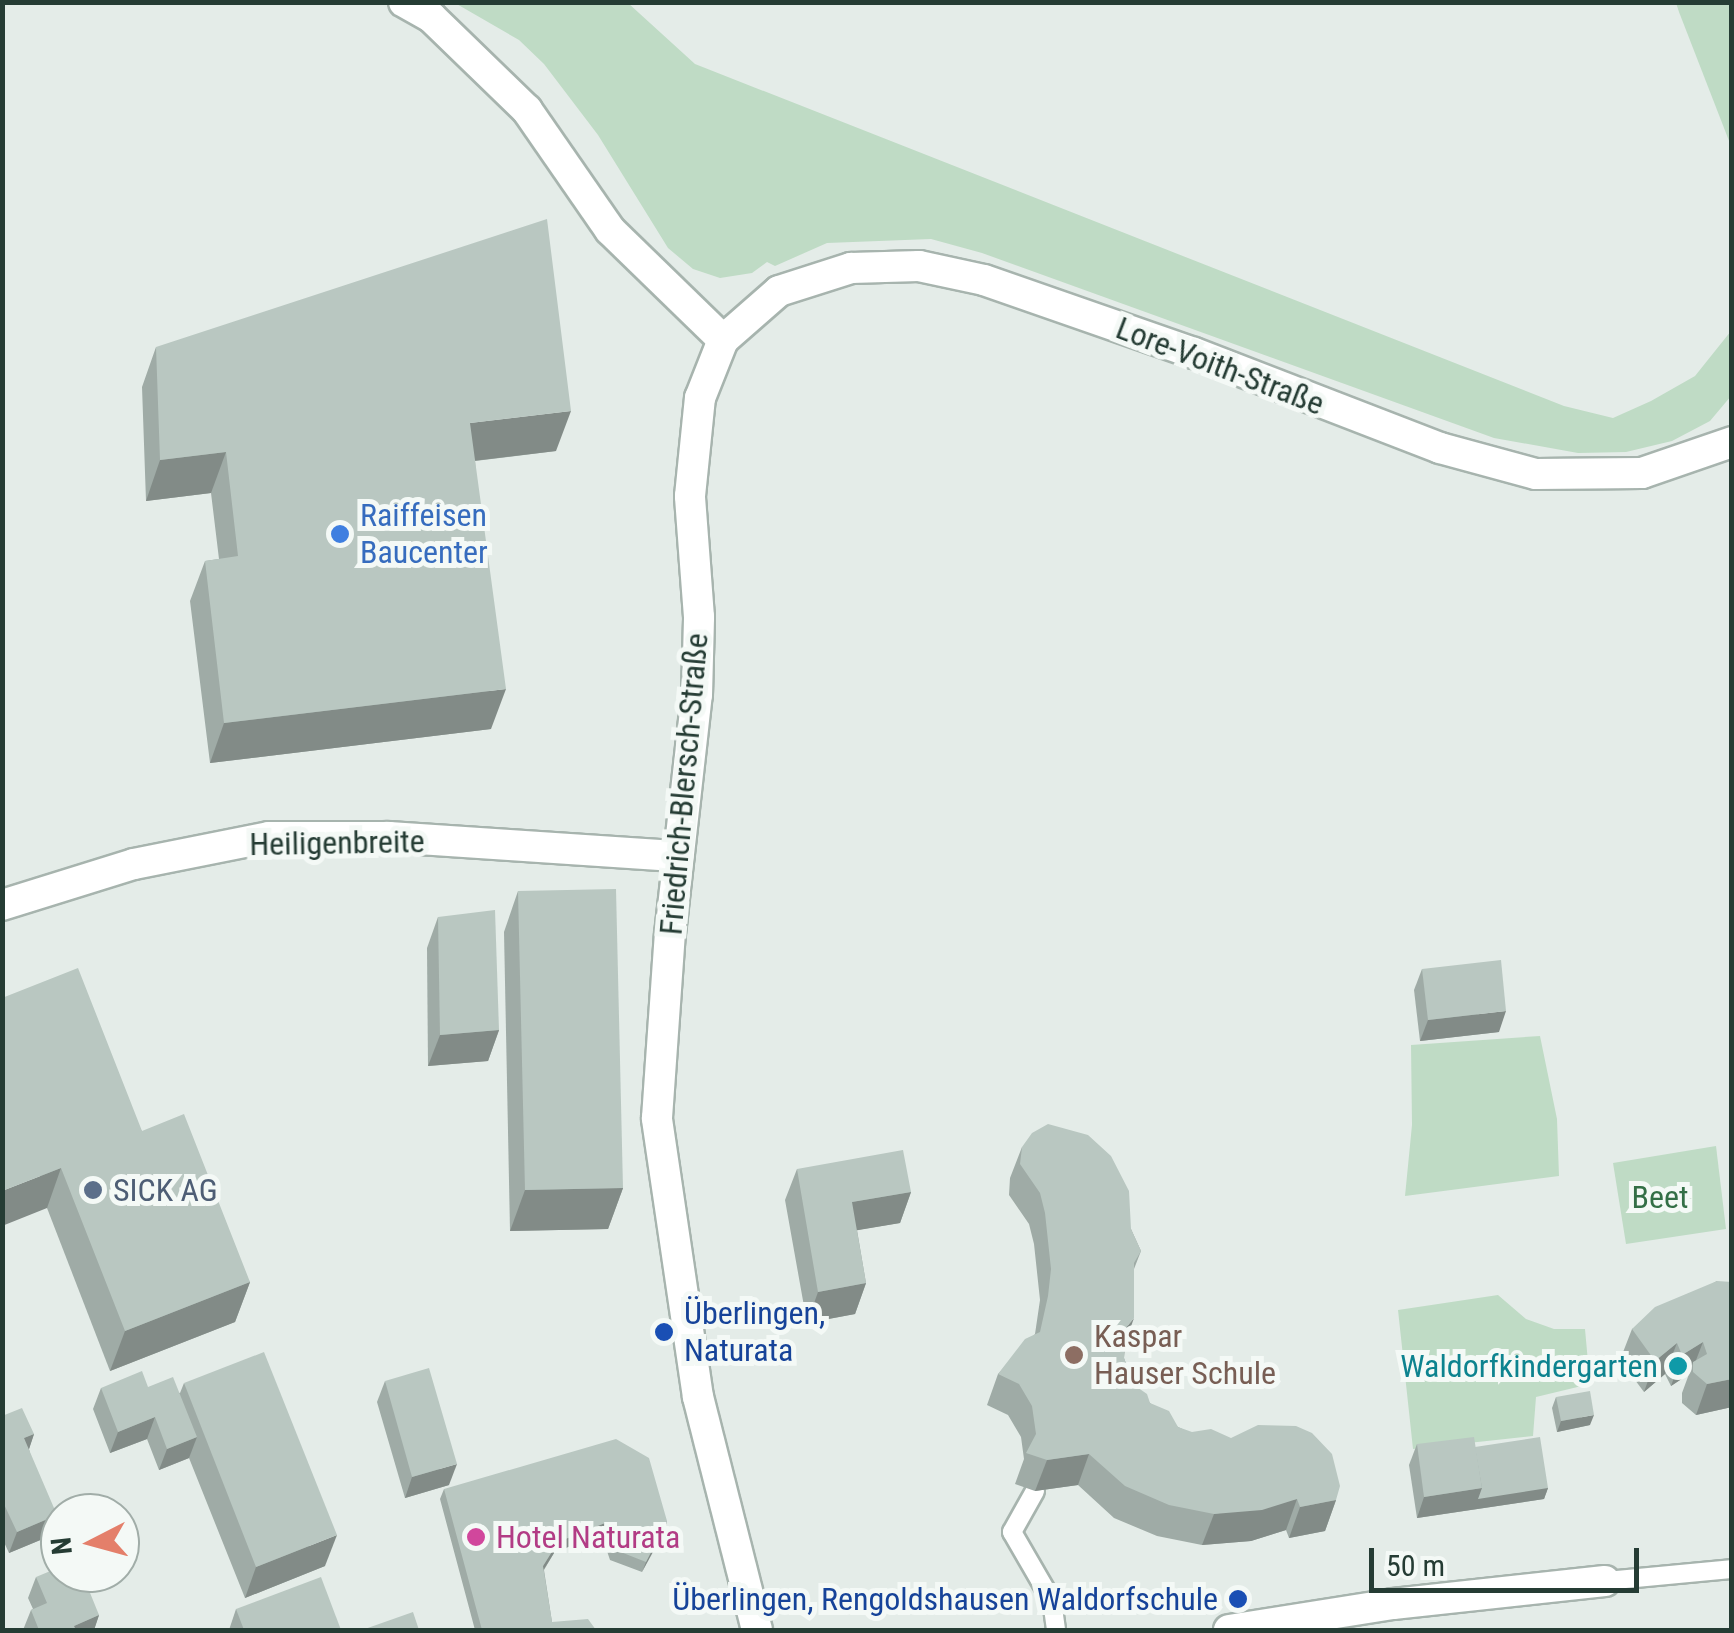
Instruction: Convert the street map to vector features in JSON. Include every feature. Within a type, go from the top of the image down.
[{"type":"street","points":[[404,2],[431,17],[527,110],[610,230],[723,340]]},
{"type":"street","name":"Lore-Voith-Straße","points":[[723,340],[779,290],[851,268],[920,266],[1035,298],[1440,448],[1536,474],[1642,474],[1732,442]]},
{"type":"street","name":"Friedrich-Blersch-Straße","points":[[723,340],[700,398],[690,496],[698,617],[697,695],[678,856],[657,1118],[698,1396],[756,1630]]},
{"type":"street","name":"Heiligenbreite","points":[[2,905],[134,864],[269,837],[389,838],[678,856]]},
{"type":"street","points":[[1228,1630],[1393,1604],[1606,1581]]},
{"type":"lane","points":[[1036,1491],[1012,1532],[1052,1601],[1056,1630]]},
{"type":"lane","points":[[1606,1581],[1732,1569]]},
{"type":"green space","points":[[455,3],[628,3],[695,64],[1564,406],[1613,418],[1651,401],[1695,376],[1731,331],[1731,396],[1710,421],[1672,441],[1626,452],[1578,453],[1494,438],[982,253],[931,239],[827,243],[775,266],[767,262],[752,273],[720,278],[693,269],[668,248],[598,135],[544,64],[519,40]]},
{"type":"green space","points":[[1676,3],[1731,3],[1731,146],[1679,12]]},
{"type":"green space","points":[[1540,1036],[1557,1119],[1559,1176],[1405,1196],[1412,1125],[1411,1045]]},
{"type":"green space","name":"Beet","points":[[1716,1146],[1726,1229],[1626,1244],[1613,1163]]},
{"type":"green space","points":[[1498,1295],[1526,1319],[1554,1329],[1585,1329],[1590,1384],[1536,1397],[1533,1436],[1413,1449],[1398,1310]]},
{"type":"building","name":"Raiffeisen Baucenter","points":[[547,219],[571,411],[470,423],[506,689],[224,723],[205,561],[238,556],[226,452],[160,460],[156,347]]},
{"type":"building","points":[[616,889],[623,1188],[525,1190],[518,891]]},
{"type":"building","points":[[495,910],[499,1030],[440,1035],[438,917]]},
{"type":"building","points":[[1501,960],[1506,1011],[1428,1020],[1422,969]]},
{"type":"building","name":"SICK AG","points":[[78,968],[142,1131],[184,1114],[250,1282],[125,1331],[61,1168],[2,1191],[2,998]]},
{"type":"building","name":"Kaspar Hauser Schule","points":[[1048,1124],[1088,1135],[1111,1156],[1129,1191],[1131,1229],[1141,1251],[1134,1263],[1134,1318],[1124,1330],[1124,1358],[1134,1385],[1147,1394],[1150,1403],[1169,1411],[1178,1427],[1192,1432],[1211,1429],[1231,1438],[1258,1425],[1296,1426],[1312,1433],[1332,1454],[1340,1486],[1336,1500],[1300,1507],[1297,1499],[1262,1510],[1214,1514],[1169,1505],[1125,1486],[1089,1454],[1047,1460],[1026,1453],[1036,1434],[1032,1406],[1019,1384],[998,1374],[1025,1339],[1040,1332],[1048,1296],[1051,1269],[1045,1213],[1040,1193],[1020,1164],[1022,1147],[1032,1133]]},
{"type":"building","points":[[903,1150],[911,1192],[852,1202],[866,1283],[818,1292],[797,1169]]},
{"type":"building","points":[[1717,1281],[1732,1282],[1732,1379],[1707,1384],[1693,1372],[1693,1362],[1707,1354],[1703,1342],[1682,1355],[1677,1343],[1655,1361],[1632,1329],[1655,1307]]},
{"type":"building","points":[[264,1352],[337,1535],[256,1567],[184,1383]]},
{"type":"building","points":[[429,1368],[457,1464],[412,1477],[385,1381]]},
{"type":"building","points":[[142,1371],[148,1387],[173,1377],[197,1437],[167,1449],[155,1417],[118,1432],[101,1388]]},
{"type":"building","points":[[1590,1391],[1594,1415],[1561,1421],[1556,1397]]},
{"type":"building","points":[[22,1408],[34,1434],[24,1438],[48,1493],[40,1493],[40,1522],[17,1532],[2,1500],[2,1416]]},
{"type":"building","points":[[1474,1437],[1482,1488],[1424,1497],[1417,1444]]},
{"type":"building","points":[[1540,1437],[1548,1488],[1478,1499],[1482,1488],[1475,1447]]},
{"type":"building","points":[[616,1439],[649,1458],[667,1521],[646,1562],[613,1549],[605,1523],[558,1542],[543,1566],[552,1622],[588,1619],[596,1630],[482,1630],[444,1489]]},
{"type":"building","points":[[321,1577],[341,1630],[244,1630],[236,1609]]},
{"type":"building","points":[[43,1593],[90,1593],[99,1615],[74,1626],[76,1630],[39,1630],[31,1610],[47,1603]]},
{"type":"building","points":[[413,1612],[419,1630],[362,1630]]},
{"type":"place","name":"Raiffeisen Baucenter","points":[[340,534]]},
{"type":"place","name":"SICK AG","points":[[93,1190]]},
{"type":"place","name":"Überlingen, Naturata","points":[[664,1332]]},
{"type":"place","name":"Kaspar Hauser Schule","points":[[1074,1355]]},
{"type":"place","name":"Waldorfkindergarten","points":[[1678,1366]]},
{"type":"place","name":"Hotel Naturata","points":[[476,1537]]},
{"type":"place","name":"Überlingen, Rengoldshausen Waldorfschule","points":[[1238,1599]]}]
